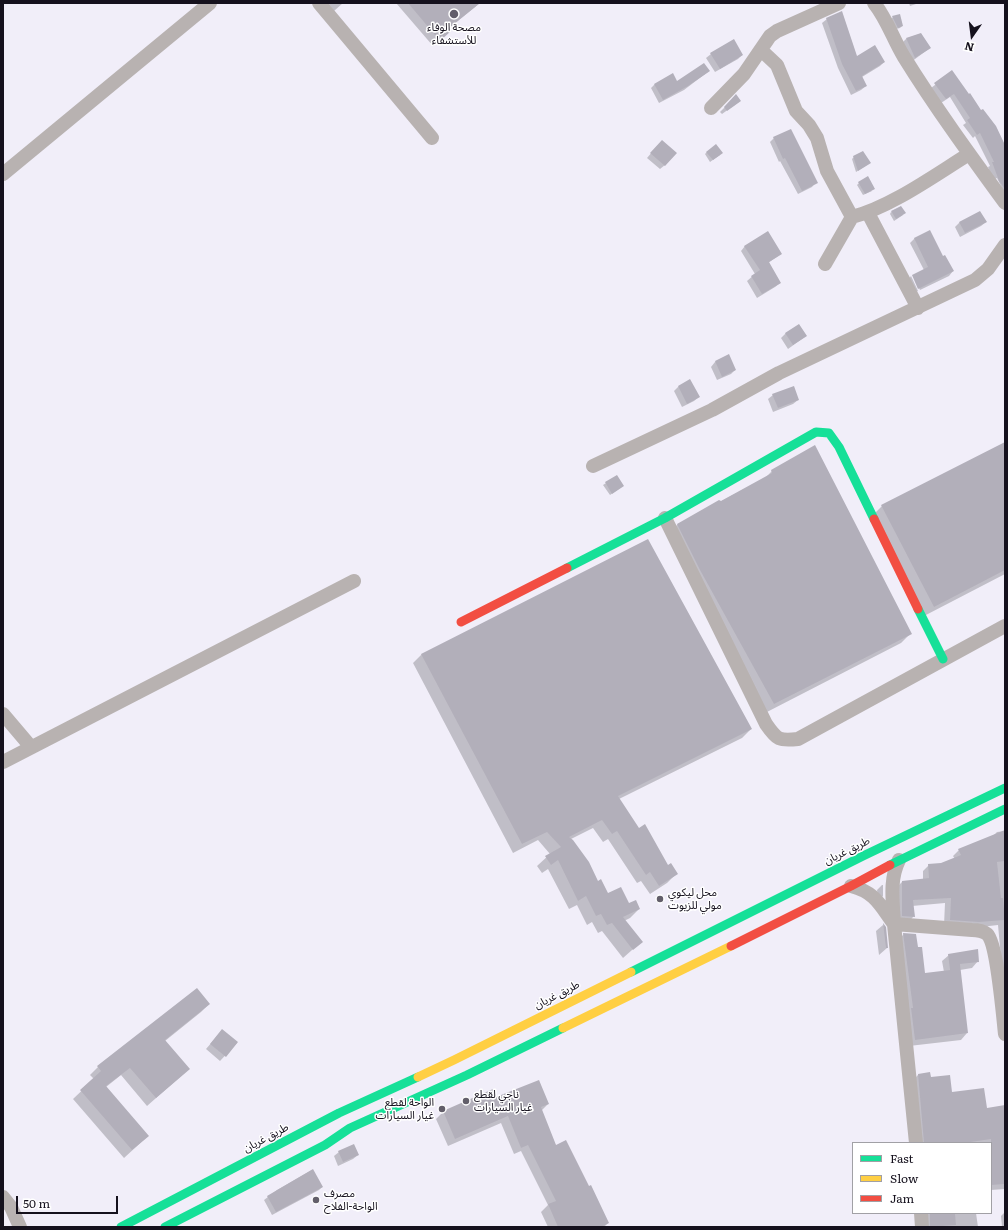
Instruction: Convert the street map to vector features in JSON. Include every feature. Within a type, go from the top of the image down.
[{"type":"main road","points":[[461,622],[665,518],[816,432],[829,433],[839,447],[943,659]]},
{"type":"main road","name":"طريق غريان","points":[[121,1227],[192,1192],[339,1114],[454,1060],[863,856],[1005,788]]},
{"type":"main road","points":[[166,1227],[325,1144],[350,1128],[467,1075],[851,886],[899,860],[1005,809]]},
{"type":"street","points":[[3,174],[210,3]]},
{"type":"street","points":[[319,3],[432,138]]},
{"type":"street","points":[[712,108],[744,74],[770,36],[777,31],[839,3]]},
{"type":"street","points":[[874,3],[903,56],[969,154],[1005,203]]},
{"type":"street","points":[[761,50],[777,65],[796,111],[809,125],[817,138],[827,171],[852,217]]},
{"type":"street","points":[[825,264],[852,217],[868,213],[910,190],[969,154]]},
{"type":"street","points":[[868,213],[918,308]]},
{"type":"street","points":[[593,466],[712,410],[779,373],[975,280],[988,269],[1005,245]]},
{"type":"street","points":[[665,518],[766,724],[774,735],[784,740],[798,739],[1005,626]]},
{"type":"street","points":[[3,762],[354,581]]},
{"type":"street","points":[[3,714],[31,747]]},
{"type":"street","points":[[899,860],[893,877],[894,924],[916,1142]]},
{"type":"street","points":[[851,886],[863,890],[874,897],[894,924],[979,930],[987,934],[994,949],[1005,1034]]},
{"type":"street","points":[[3,1197],[11,1207],[20,1227]]},
{"type":"street","points":[[921,1214],[922,1227]]},
{"type":"building","points":[[408,3],[480,3],[449,28],[451,31],[440,41]]},
{"type":"building","points":[[842,11],[857,56],[875,45],[885,62],[862,76],[867,86],[856,91],[842,64],[826,18]]},
{"type":"building","points":[[900,14],[903,26],[898,28],[892,16]]},
{"type":"building","points":[[921,33],[931,48],[915,58],[906,38]]},
{"type":"building","points":[[734,39],[743,55],[720,69],[710,53]]},
{"type":"building","points":[[704,63],[710,71],[688,86],[663,100],[654,84],[673,73],[677,81]]},
{"type":"building","points":[[952,70],[981,110],[983,109],[996,126],[1005,145],[1005,189],[999,181],[992,162],[994,162],[980,133],[977,135],[967,120],[970,118],[954,94],[946,99],[934,83]]},
{"type":"building","points":[[736,94],[741,101],[727,111],[724,107]]},
{"type":"building","points":[[791,129],[818,183],[802,191],[785,158],[783,159],[773,137]]},
{"type":"building","points":[[662,140],[677,153],[665,166],[650,153]]},
{"type":"building","points":[[716,144],[723,153],[713,160],[706,152]]},
{"type":"building","points":[[863,151],[871,163],[858,171],[853,156]]},
{"type":"building","points":[[868,176],[875,189],[865,194],[858,182]]},
{"type":"building","points":[[901,206],[906,213],[896,219],[891,211]]},
{"type":"building","points":[[980,211],[987,222],[965,233],[959,222]]},
{"type":"building","points":[[930,230],[943,256],[945,255],[954,271],[918,289],[912,275],[928,267],[914,238]]},
{"type":"building","points":[[768,231],[782,254],[769,262],[781,283],[762,294],[751,276],[760,270],[744,246]]},
{"type":"building","points":[[799,324],[807,336],[793,345],[785,333]]},
{"type":"building","points":[[729,354],[736,370],[722,377],[715,361]]},
{"type":"building","points":[[690,379],[700,397],[687,404],[678,386]]},
{"type":"building","points":[[794,386],[799,400],[778,408],[772,394]]},
{"type":"building","points":[[1005,442],[1005,570],[934,607],[881,505]]},
{"type":"building","points":[[815,445],[912,634],[774,704],[700,570],[677,524],[719,500],[721,501],[772,473],[771,470]]},
{"type":"building","points":[[617,475],[624,486],[612,494],[605,482]]},
{"type":"building","points":[[648,539],[752,729],[618,796],[639,828],[645,824],[668,865],[671,863],[678,874],[659,886],[650,872],[646,875],[617,831],[612,834],[602,820],[569,837],[573,840],[589,862],[598,881],[601,879],[608,893],[621,887],[629,903],[636,900],[640,909],[623,917],[643,942],[633,950],[612,923],[607,925],[601,914],[596,916],[586,896],[578,901],[558,860],[551,865],[545,856],[561,847],[547,832],[522,844],[421,654]]},
{"type":"building","points":[[1005,830],[1005,861],[997,862],[1005,920],[979,922],[950,920],[951,898],[913,900],[915,917],[902,916],[902,881],[929,878],[928,864],[941,863],[961,855],[958,849]]},
{"type":"building","points":[[883,923],[886,927],[888,948],[886,948]]},
{"type":"building","points":[[903,933],[916,934],[918,947],[922,947],[925,973],[950,970],[948,954],[978,949],[979,962],[960,964],[968,1033],[915,1040],[911,1008],[913,1008]]},
{"type":"building","points":[[197,988],[210,1004],[165,1040],[190,1069],[156,1098],[130,1068],[106,1086],[149,1136],[132,1150],[80,1090],[101,1071],[97,1066]]},
{"type":"building","points":[[222,1029],[238,1042],[226,1057],[210,1044]]},
{"type":"building","points":[[930,1072],[931,1077],[950,1075],[952,1092],[984,1088],[987,1108],[1005,1105],[1005,1184],[992,1185],[991,1139],[971,1142],[924,1142],[918,1074]]},
{"type":"building","points":[[539,1080],[549,1104],[541,1107],[556,1145],[566,1140],[589,1186],[591,1185],[609,1223],[601,1227],[558,1227],[548,1204],[556,1201],[528,1145],[521,1148],[508,1116],[455,1139],[443,1111],[493,1089],[496,1097]]},
{"type":"building","points":[[354,1144],[359,1155],[343,1162],[338,1151]]},
{"type":"building","points":[[313,1169],[323,1187],[276,1212],[267,1196]]},
{"type":"building","points":[[930,1214],[955,1214],[956,1225],[930,1227]]},
{"type":"traffic: fast","points":[[567,568],[665,518],[816,432],[829,433],[839,447],[874,519]]},
{"type":"traffic: fast","points":[[918,609],[943,659]]},
{"type":"traffic: fast","points":[[631,972],[863,856],[1005,788]]},
{"type":"traffic: fast","points":[[890,865],[1005,809]]},
{"type":"traffic: fast","points":[[165,1227],[325,1145],[350,1128],[467,1075],[563,1028]]},
{"type":"traffic: fast","points":[[121,1227],[339,1113],[418,1077]]},
{"type":"traffic: slow","points":[[563,1028],[731,946]]},
{"type":"traffic: slow","points":[[418,1077],[631,972]]},
{"type":"traffic: jam","points":[[874,519],[918,609]]},
{"type":"traffic: jam","points":[[461,622],[567,568]]},
{"type":"traffic: jam","points":[[731,946],[890,865]]},
{"type":"place","name":"مصحة الوفاء للأستشفاء","points":[[454,14]]},
{"type":"place","name":"محل ليكوي مولي للزيوت","points":[[660,899]]},
{"type":"place","name":"ناجي لقطع غيار السيارات","points":[[466,1101]]},
{"type":"place","name":"الواحة لقطع غيار السيارات","points":[[442,1109]]},
{"type":"place","name":"مصرف الواحة-الفلاح","points":[[316,1200]]}]
